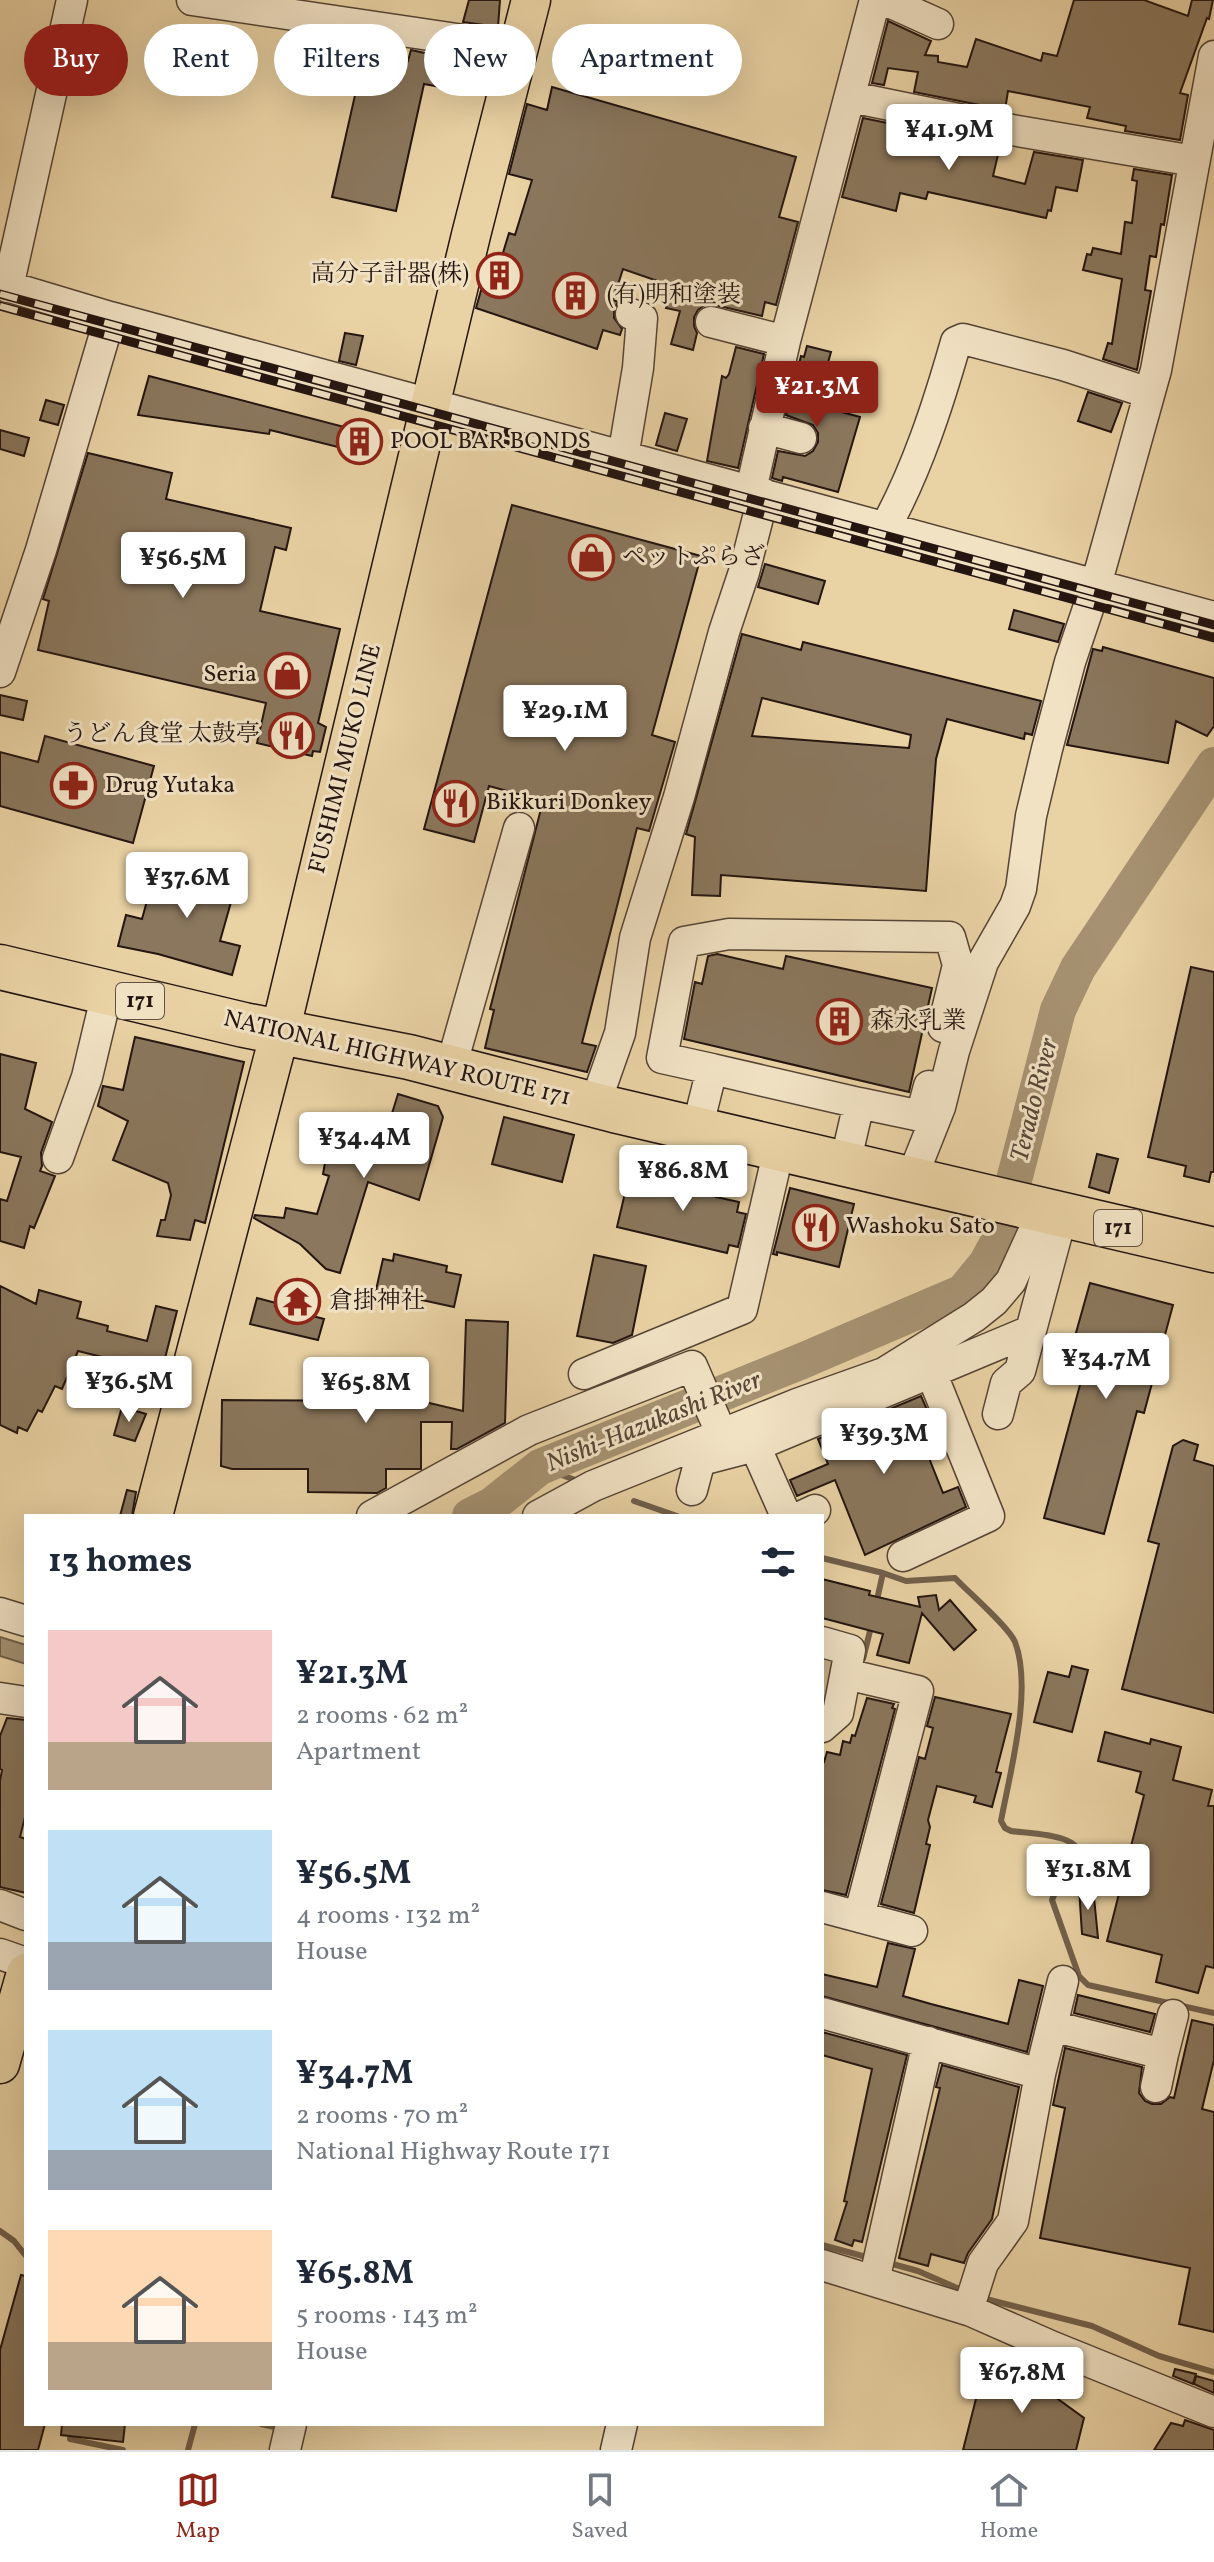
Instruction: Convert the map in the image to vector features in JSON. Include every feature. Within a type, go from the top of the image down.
[{"type":"highway","name":"NATIONAL HIGHWAY ROUTE 171","points":[[0,967],[280,1032],[451,1067],[911,1180],[1029,1214],[1214,1250]]},
{"type":"main road","name":"FUSHIMI MUKO LINE","points":[[524,24],[531,0]]},
{"type":"main road","name":"FUSHIMI MUKO LINE","points":[[154,1514],[280,1032],[506,96]]},
{"type":"main road","points":[[9,2043],[24,1981]]},
{"type":"street","points":[[72,0],[4,286],[1214,617]]},
{"type":"street","points":[[192,0],[424,34]]},
{"type":"street","points":[[595,1104],[620,1033],[635,938],[744,572],[764,428],[875,0]]},
{"type":"street","points":[[885,0],[938,24]]},
{"type":"street","points":[[911,1180],[940,1107],[954,1051],[983,962],[1015,906],[1021,889],[1031,816],[1047,749],[1156,370],[1194,161],[1208,128],[1214,56]]},
{"type":"street","points":[[851,97],[1012,130],[1194,161]]},
{"type":"street","points":[[623,457],[638,368],[642,318],[631,314]]},
{"type":"street","points":[[0,672],[41,550],[110,317]]},
{"type":"street","points":[[711,322],[785,341]]},
{"type":"street","points":[[885,528],[902,498],[937,407],[956,342],[963,339],[1063,365],[1149,393]]},
{"type":"street","points":[[764,428],[801,438]]},
{"type":"street","points":[[451,1067],[519,828]]},
{"type":"street","points":[[729,934],[950,937],[958,965],[921,1116],[712,1069],[662,1058],[684,942],[729,934]]},
{"type":"street","points":[[58,1158],[87,1077],[107,993]]},
{"type":"street","points":[[697,1129],[712,1069]]},
{"type":"street","points":[[845,1164],[859,1103]]},
{"type":"street","points":[[584,1374],[742,1309],[779,1149]]},
{"type":"street","points":[[998,1414],[1006,1383],[1020,1371],[1030,1331],[1029,1214]]},
{"type":"street","points":[[542,1514],[593,1486],[884,1373],[974,1317],[994,1301],[1011,1281],[1029,1214]]},
{"type":"street","points":[[648,1481],[700,1460],[755,1446],[1030,1331]]},
{"type":"street","points":[[376,1514],[529,1430],[692,1366],[722,1435]]},
{"type":"street","points":[[903,1556],[989,1516],[931,1372]]},
{"type":"street","points":[[755,1446],[785,1514]]},
{"type":"street","points":[[692,1490],[700,1460]]},
{"type":"street","points":[[0,1613],[24,1620]]},
{"type":"street","points":[[824,1643],[850,1650],[838,1713],[824,1725]]},
{"type":"street","points":[[846,1674],[918,1691],[859,1917]]},
{"type":"street","points":[[0,1698],[24,1702]]},
{"type":"street","points":[[0,1905],[24,1914]]},
{"type":"street","points":[[824,1908],[912,1931]]},
{"type":"street","points":[[0,1954],[24,1962]]},
{"type":"street","points":[[968,2310],[983,2263],[1013,2221],[1040,2074],[1063,1981]]},
{"type":"street","points":[[824,2014],[1040,2074]]},
{"type":"street","points":[[1156,2087],[1173,2015]]},
{"type":"street","points":[[1052,2026],[1163,2054]]},
{"type":"street","points":[[874,2281],[928,2042]]},
{"type":"street","points":[[824,2266],[968,2310],[1214,2412]]},
{"type":"street","points":[[285,2450],[291,2426]]},
{"type":"street","points":[[616,2450],[622,2426]]},
{"type":"shaded area","points":[[507,1482],[511,1494],[496,1514],[469,1514],[490,1502]]},
{"type":"shaded area","points":[[0,1637],[24,1644],[24,1663],[0,1656]]},
{"type":"shaded area","points":[[824,1653],[832,1655],[841,1668],[824,1706]]},
{"type":"building","points":[[469,0],[500,0],[498,24],[463,22]]},
{"type":"building","points":[[1074,0],[1144,0],[1188,16],[1192,0],[1213,0],[1209,19],[1180,93],[1188,95],[1180,140],[1125,131],[1126,126],[1087,118],[1090,107],[1008,91],[1005,110],[914,92],[918,72],[888,68],[884,85],[872,83],[888,21],[931,41],[925,55],[938,56],[938,62],[967,67],[976,39],[1041,61],[1043,53],[1057,56]]},
{"type":"building","points":[[411,50],[424,53],[424,84],[396,211],[332,197],[355,96],[408,96]]},
{"type":"building","points":[[552,87],[552,96],[583,96],[796,157],[779,217],[798,222],[776,305],[765,302],[762,316],[705,305],[694,317],[697,333],[693,350],[671,344],[680,311],[666,308],[672,286],[623,269],[613,300],[618,302],[614,318],[622,329],[620,335],[603,330],[597,349],[476,308],[489,262],[499,266],[509,233],[515,235],[532,180],[509,174],[527,104],[547,110]]},
{"type":"building","points":[[863,118],[917,129],[914,139],[949,147],[951,136],[1000,146],[993,176],[1025,184],[1034,152],[1083,160],[1077,191],[1056,187],[1051,211],[1048,210],[1046,218],[928,192],[926,199],[900,193],[896,211],[842,197]]},
{"type":"building","points":[[1134,169],[1172,175],[1156,257],[1150,256],[1145,290],[1151,291],[1137,370],[1103,359],[1108,343],[1112,344],[1122,279],[1083,270],[1087,254],[1091,255],[1093,248],[1121,254],[1125,222],[1132,223],[1137,181],[1132,180]]},
{"type":"building","points":[[345,333],[363,336],[356,365],[339,361]]},
{"type":"building","points":[[807,346],[831,352],[816,405],[860,417],[838,492],[783,477],[782,481],[772,478],[778,451],[805,456],[813,451],[818,442],[818,433],[813,425],[786,415],[801,356],[804,357]]},
{"type":"building","points":[[736,347],[764,354],[738,468],[707,461],[722,376],[726,378],[729,374]]},
{"type":"building","points":[[149,376],[371,434],[366,454],[270,430],[269,434],[138,415]]},
{"type":"building","points":[[1088,392],[1122,403],[1111,432],[1078,421]]},
{"type":"building","points":[[46,400],[64,405],[58,425],[40,420]]},
{"type":"building","points":[[665,413],[687,419],[677,451],[656,445]]},
{"type":"building","points":[[0,430],[29,438],[24,456],[0,449]]},
{"type":"building","points":[[88,453],[172,473],[166,499],[291,528],[286,550],[275,547],[260,611],[340,629],[318,723],[326,727],[320,752],[313,751],[312,756],[257,743],[266,703],[38,650],[49,601],[43,599]]},
{"type":"building","points":[[512,505],[701,556],[652,735],[675,742],[649,831],[637,828],[582,1043],[596,1046],[587,1072],[485,1048],[494,1010],[490,1009],[543,801],[489,786],[474,842],[424,829]]},
{"type":"building","points":[[765,564],[825,581],[818,604],[758,587]]},
{"type":"building","points":[[1014,610],[1064,624],[1058,642],[1009,629]]},
{"type":"building","points":[[742,634],[801,650],[803,642],[1041,701],[1032,735],[1025,733],[1024,739],[947,719],[936,759],[926,891],[721,875],[720,896],[692,895],[695,837],[686,834]],"holes":[[[762,698],[911,735],[909,748],[752,736]]]},
{"type":"building","points":[[1103,647],[1214,678],[1214,726],[1207,736],[1176,721],[1168,763],[1067,745],[1093,649],[1102,651]]},
{"type":"building","points":[[0,695],[27,701],[23,720],[0,715]]},
{"type":"building","name":"Drug Yutaka","points":[[45,736],[154,766],[133,843],[0,806],[0,752],[38,762]]},
{"type":"building","points":[[178,856],[197,862],[196,869],[237,881],[220,941],[240,946],[232,975],[118,946],[126,915],[142,919],[150,890],[167,894]]},
{"type":"building","name":"森永乳業","points":[[717,954],[783,969],[786,956],[932,988],[909,1092],[684,1039],[695,982],[702,984],[708,956]]},
{"type":"building","points":[[1191,967],[1214,972],[1214,1172],[1211,1172],[1209,1182],[1184,1176],[1186,1166],[1148,1157]]},
{"type":"building","points":[[135,1037],[244,1062],[205,1223],[195,1220],[190,1240],[157,1236],[161,1220],[165,1220],[171,1195],[168,1183],[113,1160],[128,1121],[98,1106],[103,1086],[123,1090]]},
{"type":"building","points":[[0,1054],[36,1063],[25,1109],[52,1122],[41,1153],[40,1171],[55,1176],[34,1228],[30,1226],[24,1248],[0,1241],[0,1199],[7,1201],[21,1157],[0,1152]]},
{"type":"building","points":[[398,1094],[438,1106],[443,1117],[419,1200],[368,1182],[340,1273],[326,1269],[300,1244],[254,1218],[255,1215],[284,1218],[286,1208],[317,1214],[329,1176],[323,1174],[330,1135],[381,1149]]},
{"type":"building","points":[[504,1117],[574,1135],[562,1182],[492,1164]]},
{"type":"building","points":[[1097,1154],[1118,1159],[1109,1193],[1089,1187]]},
{"type":"building","points":[[701,1173],[720,1177],[716,1197],[739,1202],[737,1212],[746,1214],[738,1247],[729,1245],[727,1253],[617,1227],[629,1176],[697,1192]]},
{"type":"building","name":"Washoku Sato","points":[[790,1188],[854,1204],[839,1267],[777,1252],[777,1255],[773,1254]]},
{"type":"building","points":[[394,1254],[447,1266],[446,1272],[461,1275],[454,1307],[376,1290],[383,1259],[393,1261]]},
{"type":"building","points":[[594,1255],[646,1266],[632,1335],[613,1343],[577,1336]]},
{"type":"building","points":[[1090,1283],[1173,1305],[1144,1413],[1137,1411],[1104,1534],[1044,1518],[1087,1359],[1070,1354]]},
{"type":"building","points":[[0,1286],[36,1304],[39,1290],[81,1302],[77,1318],[108,1326],[107,1331],[147,1341],[156,1306],[177,1311],[160,1378],[78,1351],[62,1389],[55,1386],[42,1412],[38,1410],[27,1431],[18,1427],[17,1433],[0,1425]]},
{"type":"building","points":[[257,1298],[324,1319],[318,1340],[250,1324]]},
{"type":"building","points":[[466,1320],[508,1322],[505,1423],[457,1449],[451,1449],[452,1422],[421,1422],[421,1469],[386,1469],[386,1488],[377,1493],[308,1492],[308,1469],[232,1469],[221,1466],[222,1400],[421,1401],[463,1411]]},
{"type":"building","points":[[921,1396],[928,1412],[919,1416],[931,1446],[925,1448],[943,1493],[958,1487],[966,1507],[865,1555],[835,1480],[797,1496],[790,1480],[828,1464],[818,1439]]},
{"type":"building","points":[[122,1407],[146,1414],[135,1441],[114,1435]]},
{"type":"building","points":[[1183,1440],[1198,1445],[1194,1460],[1214,1466],[1214,1713],[1122,1689],[1159,1544],[1148,1541],[1173,1446]]},
{"type":"building","points":[[127,1490],[136,1492],[132,1514],[121,1514]]},
{"type":"building","points":[[824,1580],[870,1591],[869,1595],[920,1607],[918,1597],[936,1595],[939,1610],[950,1600],[976,1630],[954,1650],[922,1613],[909,1663],[877,1655],[883,1634],[824,1619]]},
{"type":"building","points":[[1072,1666],[1088,1670],[1072,1732],[1034,1722],[1048,1672],[1069,1677]]},
{"type":"building","points":[[935,1697],[1011,1714],[996,1772],[1001,1773],[992,1807],[974,1802],[976,1796],[937,1786],[928,1820],[930,1827],[926,1844],[930,1845],[914,1913],[881,1904],[919,1757],[925,1759],[933,1728],[927,1726]]},
{"type":"building","points":[[867,1698],[894,1704],[846,1895],[824,1890],[824,1762],[827,1752],[840,1755],[843,1741],[850,1743],[852,1735],[855,1736]]},
{"type":"building","points":[[7,1718],[24,1720],[24,1821],[20,1837],[24,1838],[24,1893],[0,1887],[0,1736]]},
{"type":"building","points":[[1105,1732],[1150,1744],[1151,1739],[1181,1747],[1173,1780],[1212,1790],[1208,1806],[1214,1806],[1214,1968],[1206,1966],[1198,1993],[1156,1982],[1162,1955],[1107,1941],[1144,1795],[1136,1792],[1141,1772],[1098,1761]]},
{"type":"building","points":[[1093,1887],[1098,1938],[1082,1934],[1079,1888]]},
{"type":"building","points":[[888,1943],[915,1949],[903,1996],[931,2004],[1008,2024],[1019,1980],[1043,1986],[1027,2052],[824,1997],[824,1974],[877,1987]]},
{"type":"building","points":[[1078,1995],[1155,2014],[1150,2032],[1074,2013]]},
{"type":"building","points":[[1192,2020],[1214,2025],[1214,2060],[1202,2109],[1214,2112],[1214,2332],[1179,2324],[1190,2268],[1040,2238],[1065,2108],[1053,2105],[1065,2048],[1142,2067],[1139,2093],[1145,2101],[1161,2104],[1170,2097],[1174,2098]]},
{"type":"building","points":[[824,2033],[907,2055],[862,2242],[854,2240],[852,2246],[835,2240],[847,2202],[844,2201],[872,2069],[824,2056]]},
{"type":"building","points":[[942,2065],[1019,2087],[992,2219],[964,2263],[931,2254],[928,2266],[899,2258],[940,2088],[936,2087]]},
{"type":"building","points":[[21,2275],[24,2276],[24,2426],[44,2426],[38,2450],[0,2450],[0,2350]]},
{"type":"building","points":[[1015,2350],[1043,2362],[1036,2383],[1084,2418],[1076,2450],[963,2450],[979,2387],[1001,2393]]},
{"type":"building","points":[[1175,2369],[1196,2374],[1193,2384],[1173,2376]]},
{"type":"building","points":[[1196,2376],[1214,2381],[1214,2393],[1194,2384]]},
{"type":"building","points":[[1185,2420],[1214,2430],[1214,2450],[1154,2450],[1171,2423],[1183,2426]]},
{"type":"building","points":[[62,2426],[125,2426],[123,2442],[61,2435]]},
{"type":"waterway","name":"Terado River","points":[[474,1514],[492,1505],[540,1467],[963,1292],[986,1264],[998,1242],[1058,1010],[1078,968],[1214,765]]},
{"type":"waterway","name":"Nishi-Hazukashi River","points":[[540,1467],[578,1481]]},
{"type":"waterway","points":[[634,1501],[671,1514]]},
{"type":"waterway","points":[[824,1558],[906,1581],[955,1578],[1005,1628],[1015,1642],[1022,1683],[1018,1731],[1001,1821],[1011,1831],[1058,1838],[1077,1848],[1079,1856],[1074,1868],[1052,1900],[1079,1976],[1088,1985],[1214,2013]]},
{"type":"waterway","points":[[876,1604],[883,1573]]},
{"type":"waterway","points":[[863,1659],[872,1623]]},
{"type":"waterway","points":[[0,2231],[24,2254]]},
{"type":"waterway","points":[[824,2246],[870,2258]]},
{"type":"waterway","points":[[889,2263],[918,2271],[964,2291]]},
{"type":"waterway","points":[[982,2298],[1092,2326],[1159,2356],[1214,2372]]},
{"type":"waterway","points":[[72,2426],[70,2439],[123,2450]]},
{"type":"waterway","points":[[188,2450],[194,2426]]},
{"type":"waterway","points":[[270,2426],[279,2428]]},
{"type":"railway","points":[[0,294],[1214,625]]},
{"type":"railway","points":[[0,306],[1214,638]]},
{"type":"place","name":"高分子計器(株)","points":[[500,275]]},
{"type":"place","name":"(有)明和塗装","points":[[576,296]]},
{"type":"place","name":"POOL BAR BONDS","points":[[359,442]]},
{"type":"place","name":"ペットぷらざ","points":[[591,558]]},
{"type":"place","name":"Seria","points":[[288,675]]},
{"type":"place","name":"うどん食堂 太鼓亭","points":[[291,735]]},
{"type":"place","name":"Drug Yutaka","points":[[74,786]]},
{"type":"place","name":"Bikkuri Donkey","points":[[455,803]]},
{"type":"place","name":"森永乳業","points":[[839,1022]]},
{"type":"place","name":"Washoku Sato","points":[[815,1227]]},
{"type":"place","name":"倉掛神社","points":[[298,1302]]}]
